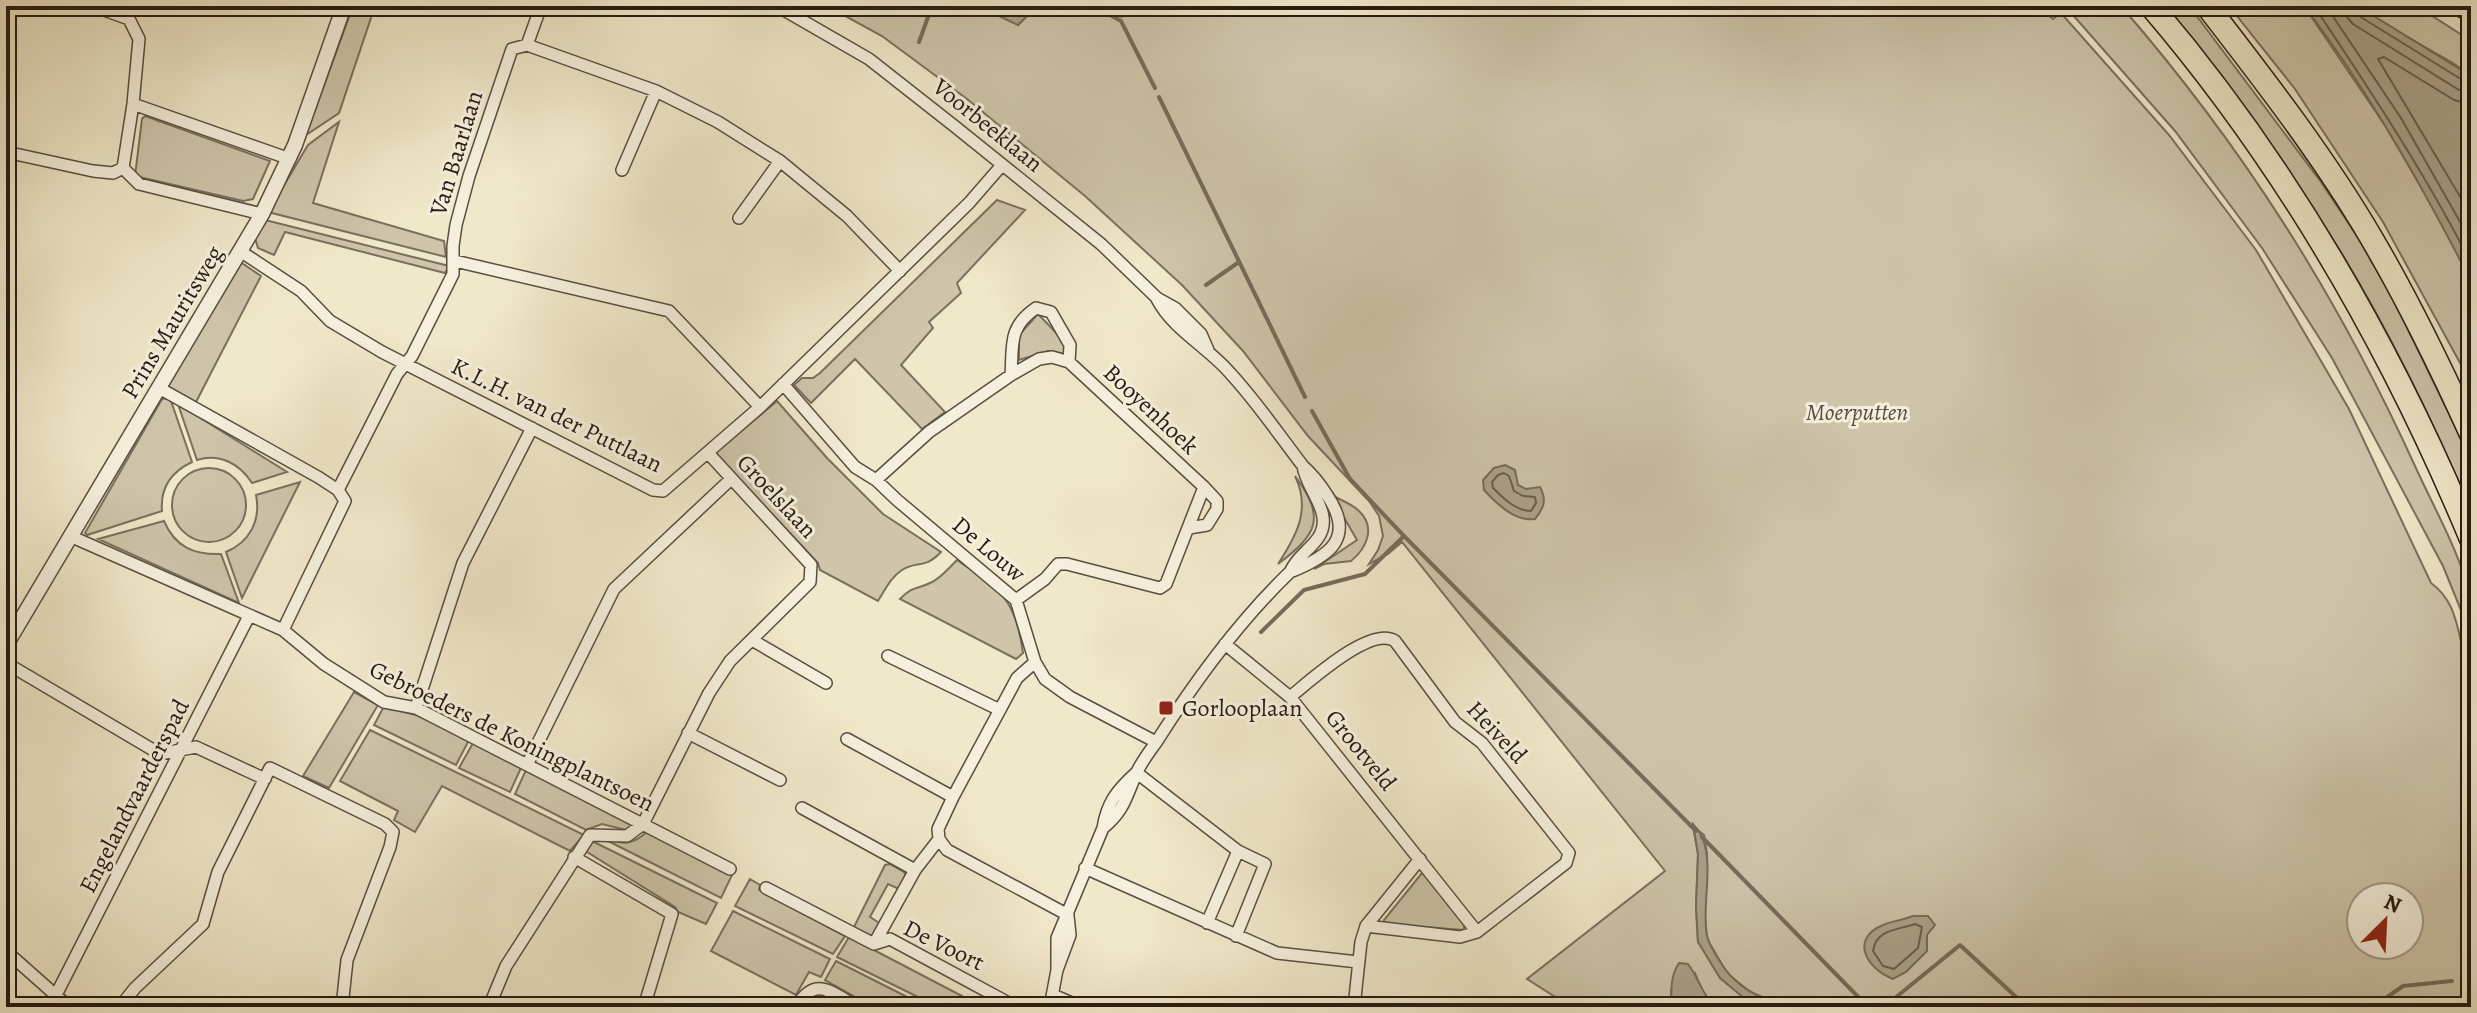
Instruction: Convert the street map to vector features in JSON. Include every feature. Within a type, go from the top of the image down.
[{"type":"highway","points":[[2151,6],[2214,84],[2330,254],[2431,445],[2471,539]]},
{"type":"highway","points":[[2207,6],[2306,139],[2371,237],[2414,314],[2471,434]]},
{"type":"highway","points":[[2461,6],[2471,12]]},
{"type":"street","points":[[93,6],[129,19],[139,39],[123,168]]},
{"type":"street","name":"Prins Mauritsweg","points":[[6,645],[262,214],[290,159],[344,6]]},
{"type":"street","name":"Van Baarlaan","points":[[283,630],[345,501],[338,490],[397,374],[412,356],[453,274],[456,225],[505,67],[512,49],[527,45],[541,6]]},
{"type":"street","name":"Voorbeeklaan","points":[[777,6],[869,59],[1101,244],[1157,298],[1172,321],[1233,375],[1303,466],[1315,476],[1339,513],[1341,529],[1329,549],[1308,565],[1290,572]]},
{"type":"street","points":[[527,45],[656,91],[718,122],[780,161],[847,216],[900,271]]},
{"type":"street","points":[[622,170],[656,91]]},
{"type":"street","points":[[133,104],[290,159]]},
{"type":"street","points":[[6,152],[93,171],[113,173],[123,168]]},
{"type":"street","points":[[739,218],[780,161]]},
{"type":"street","name":"K.L.H. van der Puttlaan","points":[[240,251],[301,291],[330,321],[405,364],[653,490],[663,491],[760,407],[969,203],[1002,165]]},
{"type":"street","points":[[123,168],[139,184],[262,214]]},
{"type":"street","points":[[455,261],[669,311],[760,407]]},
{"type":"street","name":"Booyenhoek","points":[[1011,375],[1013,335],[1022,318],[1036,308],[1051,312],[1070,345],[1069,362]]},
{"type":"street","name":"Booyenhoek","points":[[876,480],[929,432],[1011,375],[1039,359],[1052,357],[1069,362],[1217,501],[1217,509],[1207,525],[1189,528]]},
{"type":"street","name":"De Louw","points":[[783,384],[855,467],[876,480],[1016,600],[1035,662],[1045,679],[1070,697],[1156,742]]},
{"type":"street","points":[[159,388],[338,490]]},
{"type":"street","points":[[416,708],[463,563],[532,428]]},
{"type":"street","name":"Groelslaan","points":[[643,824],[709,693],[730,661],[810,582],[811,565],[709,454]]},
{"type":"street","name":"Voorbeeklaan","points":[[1290,572],[1296,558],[1320,535],[1323,523],[1322,510],[1305,479],[1303,466]]},
{"type":"street","points":[[528,763],[608,597],[731,479]]},
{"type":"street","name":"Booyenhoek","points":[[1016,600],[1045,579],[1058,564],[1160,588],[1166,584],[1204,487]]},
{"type":"street","name":"Gebroeders de Koningplantsoen","points":[[70,536],[283,630],[324,664],[384,702],[416,708],[730,869]]},
{"type":"street","points":[[1081,1007],[1052,1001],[1057,970],[1057,938],[1103,828],[1117,816],[1131,792],[1137,773],[1188,692],[1225,644],[1290,572]]},
{"type":"street","name":"Engelandvaarderspad","points":[[56,995],[249,616]]},
{"type":"street","name":"Heiveld","points":[[1290,697],[1334,660],[1379,637],[1388,636],[1395,641],[1455,722],[1492,755],[1569,853],[1566,863],[1477,932]]},
{"type":"street","points":[[752,640],[826,683]]},
{"type":"street","name":"Grootveld","points":[[1225,644],[1290,697],[1477,932]]},
{"type":"street","points":[[888,656],[1000,710]]},
{"type":"street","points":[[1035,662],[1017,678],[953,797],[938,829],[939,839],[947,850],[1068,915]]},
{"type":"street","points":[[6,663],[160,754],[196,747],[268,773],[374,818],[393,832],[347,960],[342,1007]]},
{"type":"street","points":[[688,733],[780,780]]},
{"type":"street","points":[[847,739],[953,797]]},
{"type":"street","points":[[120,1007],[135,988],[203,924],[218,872],[268,773]]},
{"type":"street","points":[[1137,773],[1238,851],[1265,864],[1236,936]]},
{"type":"street","points":[[802,808],[915,870]]},
{"type":"street","points":[[489,1007],[506,966],[590,835],[627,836],[643,824]]},
{"type":"street","points":[[874,944],[915,870],[939,839]]},
{"type":"street","points":[[1207,923],[1238,851]]},
{"type":"street","points":[[574,857],[672,914],[644,1007]]},
{"type":"street","points":[[1354,1007],[1358,962],[1366,926],[1420,859]]},
{"type":"street","points":[[1085,868],[1277,953],[1358,962]]},
{"type":"street","name":"De Voort","points":[[766,888],[874,944],[890,939],[1016,1007]]},
{"type":"street","points":[[1366,926],[1460,937],[1477,932]]},
{"type":"street","points":[[6,951],[69,1007]]},
{"type":"street","points":[[796,1007],[805,991],[814,988],[824,989],[858,1007]]},
{"type":"green space","points":[[353,6],[375,6],[339,113],[306,135]]},
{"type":"green space","name":"Moerputten","points":[[827,6],[990,6],[997,15],[1018,25],[1037,6],[1077,6],[1123,17],[1085,6],[2045,6],[2041,10],[2053,19],[2061,13],[2169,135],[2256,250],[2349,409],[2431,583],[2441,592],[2453,613],[2471,673],[2471,1007],[1860,1007],[1770,1000],[1750,992],[1727,973],[1707,939],[1704,906],[1707,854],[1704,835],[1693,826],[1698,854],[1698,942],[1745,999],[1764,1007],[1715,1007],[1703,993],[1695,973],[1671,990],[1672,1007],[1571,1007],[1527,979],[1665,871],[1402,542],[1369,564],[1383,536],[1379,516],[1369,501],[1308,436],[1243,351],[1182,285],[1085,196],[967,99],[882,36]]},
{"type":"green space","points":[[2065,6],[2121,6],[2208,114],[2285,225],[2385,403],[2453,546],[2472,604],[2471,668],[2467,625],[2443,566],[2332,358],[2262,248],[2175,131]]},
{"type":"green space","points":[[2163,6],[2189,6],[2321,182],[2359,239],[2394,301],[2471,459],[2471,511],[2410,377],[2339,249],[2277,155]]},
{"type":"green space","points":[[2229,6],[2304,6],[2386,127],[2437,214],[2471,281],[2471,383],[2383,222],[2295,89]]},
{"type":"green space","points":[[2353,6],[2417,6],[2471,41],[2471,76],[2453,63]]},
{"type":"green space","points":[[145,116],[270,161],[253,199],[243,201],[135,176],[142,119]]},
{"type":"green space","points":[[339,122],[313,203],[444,241],[446,257],[268,212],[308,145]]},
{"type":"green space","points":[[997,200],[1025,210],[957,283],[961,293],[929,322],[933,328],[901,365],[945,412],[922,429],[855,359],[811,403],[794,385],[802,378],[813,378],[820,373]]},
{"type":"green space","points":[[265,220],[449,266],[445,273],[285,232],[274,255],[258,248],[255,238]]},
{"type":"green space","points":[[239,261],[261,276],[196,402],[166,385]]},
{"type":"green space","points":[[1038,314],[1064,341],[1064,354],[1048,351],[1019,360],[1019,335]]},
{"type":"green space","points":[[170,398],[192,462],[168,482],[162,511],[87,535],[85,533],[162,399]]},
{"type":"green space","points":[[777,401],[827,458],[883,514],[941,552],[930,561],[907,567],[898,573],[878,601],[820,570],[818,563],[715,453]]},
{"type":"green space","points":[[178,404],[287,472],[252,483],[242,470],[229,462],[214,458],[197,460]]},
{"type":"green space","points":[[209,468],[223,471],[235,479],[243,491],[246,505],[243,519],[235,531],[223,539],[209,542],[195,539],[183,531],[175,519],[172,505],[175,491],[183,479],[195,471]]},
{"type":"green space","points":[[1295,476],[1311,503],[1313,524],[1302,544],[1278,564],[1300,522],[1302,500]]},
{"type":"green space","points":[[300,482],[242,598],[226,552],[242,542],[252,529],[257,513],[256,495]]},
{"type":"green space","points":[[1331,495],[1359,511],[1367,524],[1367,537],[1351,561],[1324,564],[1314,569],[1357,540]]},
{"type":"green space","points":[[164,521],[168,530],[186,548],[221,554],[239,603],[98,539]]},
{"type":"green space","points":[[957,560],[985,579],[1010,607],[1016,619],[1023,653],[1016,659],[900,599],[911,590],[937,579]]},
{"type":"green space","points":[[354,692],[378,705],[329,788],[303,776]]},
{"type":"green space","points":[[386,707],[423,717],[469,740],[456,765],[374,725]]},
{"type":"green space","points":[[370,730],[584,835],[570,851],[442,786],[415,832],[394,820],[398,811],[340,781]]},
{"type":"green space","points":[[473,743],[521,768],[510,792],[459,768]]},
{"type":"green space","points":[[526,770],[635,826],[626,830],[602,824],[586,830],[515,794]]},
{"type":"green space","points":[[648,831],[732,875],[721,898],[602,838],[626,843]]},
{"type":"green space","points":[[592,841],[717,903],[706,924],[678,912],[675,907],[584,850]]},
{"type":"green space","points":[[890,864],[906,876],[899,889],[888,884],[870,917],[881,924],[874,937],[853,929],[885,865]]},
{"type":"green space","points":[[1422,873],[1464,924],[1464,930],[1384,924]]},
{"type":"green space","points":[[750,879],[760,885],[759,890],[845,936],[833,954],[735,906]]},
{"type":"green space","points":[[733,911],[830,959],[821,977],[809,972],[796,995],[711,951]]},
{"type":"green space","points":[[849,937],[962,996],[957,1007],[938,1007],[837,957]]},
{"type":"green space","points":[[836,961],[927,1007],[873,1007],[825,980]]},
{"type":"water","points":[[990,6],[1037,6],[1018,25],[997,15]]},
{"type":"water","points":[[2304,6],[2353,6],[2364,10],[2471,76],[2471,281],[2394,140],[2351,71]]},
{"type":"water","points":[[1505,465],[1515,470],[1518,485],[1526,489],[1540,487],[1544,504],[1535,519],[1514,515],[1484,490],[1483,480],[1494,468]]},
{"type":"water","points":[[1693,824],[1706,848],[1707,936],[1730,975],[1748,990],[1769,1000],[1860,1007],[1764,1007],[1745,999],[1720,978],[1698,942],[1698,854]]},
{"type":"water","points":[[1913,916],[1928,916],[1935,925],[1927,935],[1927,951],[1906,972],[1893,979],[1869,961],[1864,946],[1873,931]]},
{"type":"water","points":[[1679,963],[1688,964],[1715,1007],[1672,1007],[1671,990]]},
{"type":"waterway","points":[[919,42],[932,6]]},
{"type":"waterway","points":[[1069,6],[1110,15],[1121,21],[1155,88]]},
{"type":"waterway","points":[[1159,97],[1305,397]]},
{"type":"waterway","points":[[1206,285],[1239,262]]},
{"type":"waterway","points":[[1261,632],[1304,590],[1365,574],[1404,536],[1350,479],[1312,411]]},
{"type":"waterway","points":[[1404,536],[1696,831]]},
{"type":"waterway","points":[[1702,837],[1868,1007]]},
{"type":"waterway","points":[[1884,1007],[1960,945],[2027,1007]]},
{"type":"waterway","points":[[2373,1007],[2403,986],[2452,981]]},
{"type":"place","name":"Gorlooplaan","points":[[1166,708]]}]
